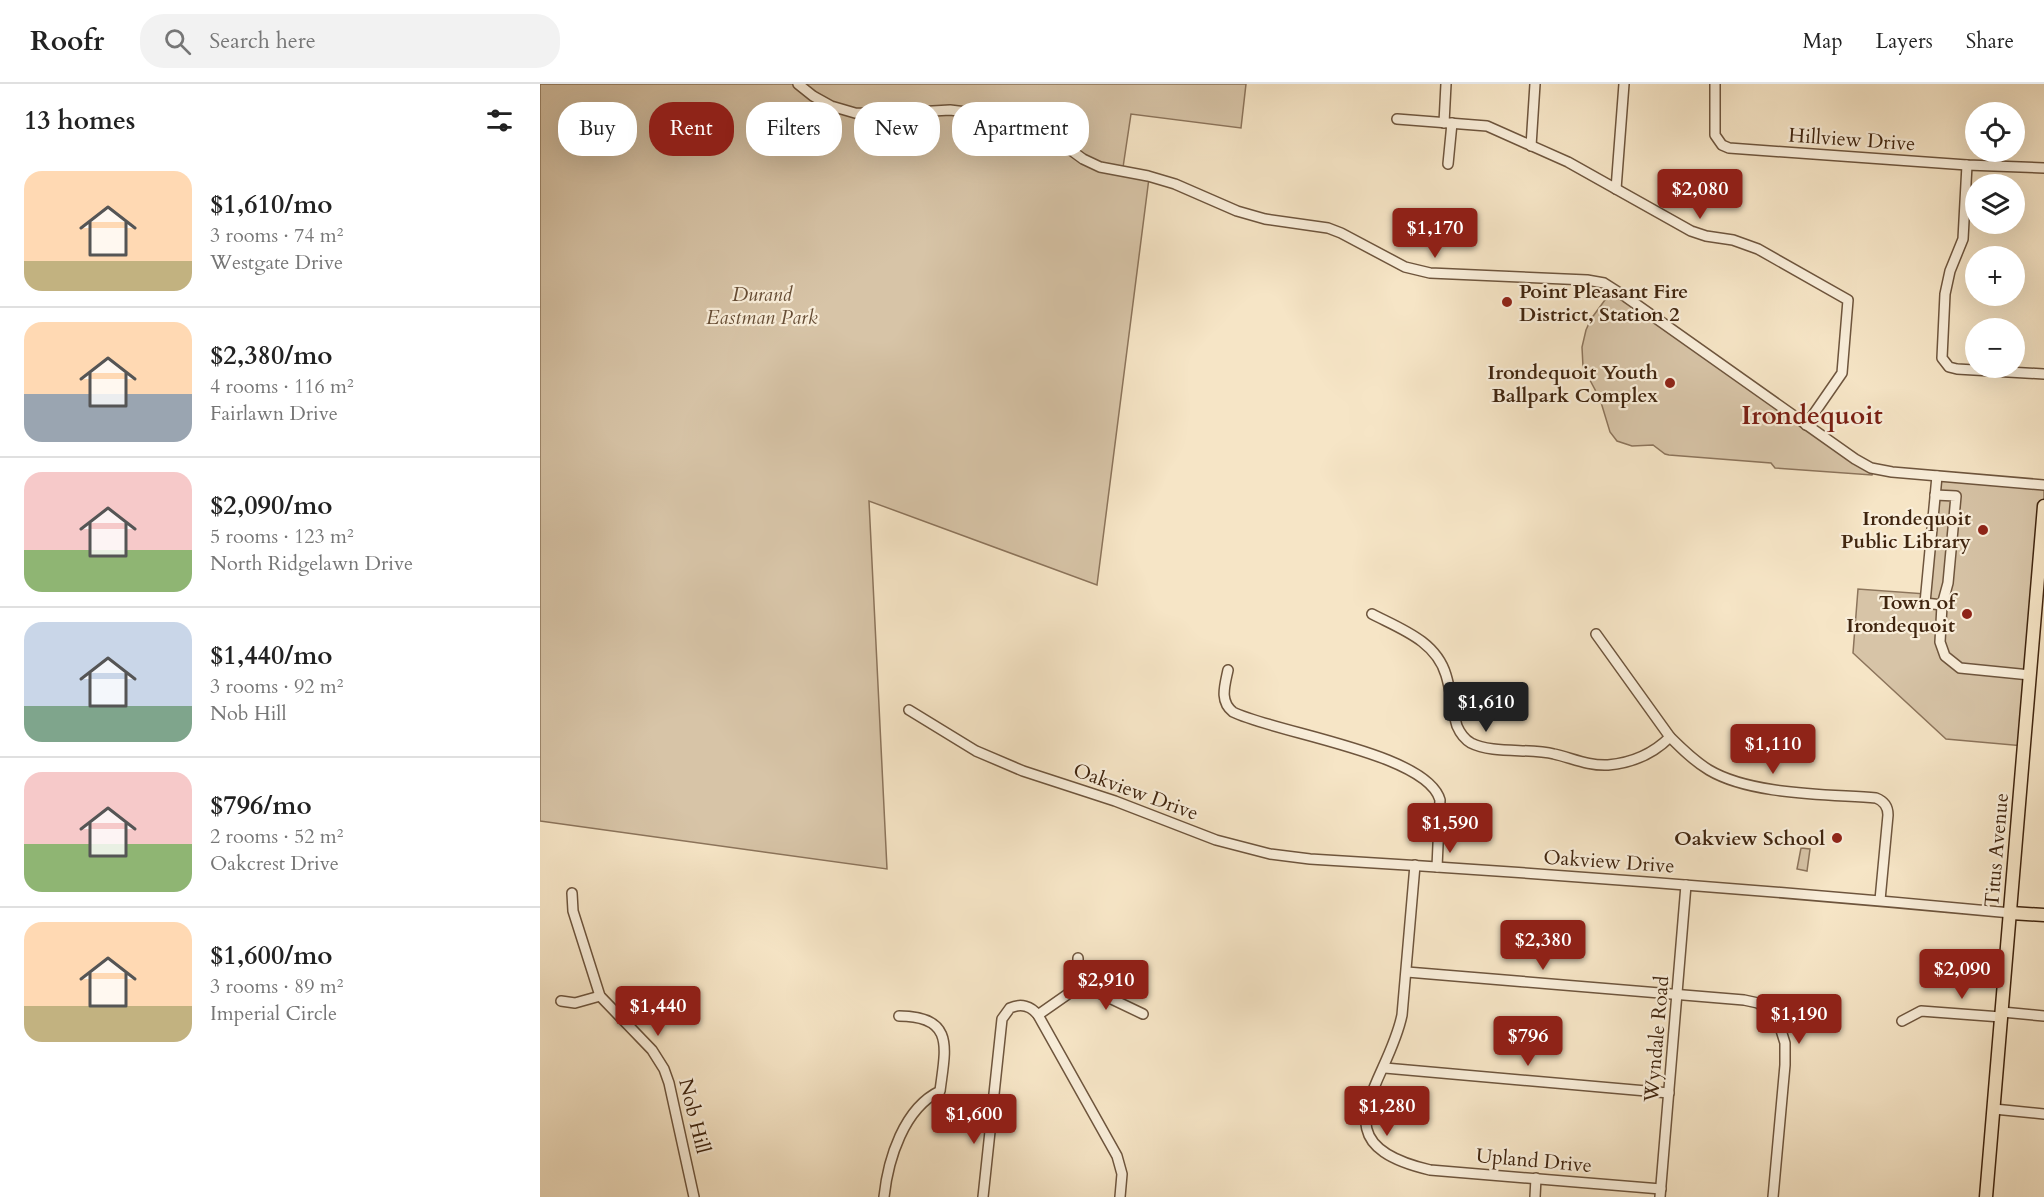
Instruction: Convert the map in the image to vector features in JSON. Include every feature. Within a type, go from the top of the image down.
[{"type":"main road","name":"Titus Avenue","points":[[1986,1197],[2044,506]]},
{"type":"main road","points":[[2011,913],[2044,915]]},
{"type":"street","points":[[798,84],[831,106],[855,113],[881,114],[950,110],[1023,119],[1042,129],[1083,159],[1100,167],[1148,176],[1175,184],[1237,211],[1265,219],[1328,228],[1413,269],[1430,273],[1587,280],[1604,283],[1871,468],[1892,472],[2044,485]]},
{"type":"street","points":[[1446,84],[1448,164]]},
{"type":"street","points":[[1531,146],[1535,84]]},
{"type":"street","points":[[1616,189],[1624,84]]},
{"type":"street","name":"Hillview Drive","points":[[1715,84],[1715,135],[1722,145],[1729,148],[1967,165],[2044,168]]},
{"type":"street","points":[[1397,119],[1487,126],[1568,162],[1691,231],[1733,240],[1758,249],[1848,300],[1842,373],[1806,425]]},
{"type":"street","points":[[1967,165],[1962,239],[1950,271],[1945,294],[1942,358],[1949,367],[1957,369],[2044,374]]},
{"type":"street","points":[[1937,476],[1926,603],[1942,605]]},
{"type":"street","points":[[1935,495],[1956,496],[1948,583],[1942,605],[1940,642],[1945,656],[1960,668],[2030,675]]},
{"type":"street","points":[[1372,614],[1419,638],[1433,651],[1446,675],[1457,726],[1460,733],[1471,743],[1487,747],[1552,753],[1598,765],[1639,758],[1658,748],[1670,737]]},
{"type":"street","points":[[1596,634],[1670,737],[1699,764],[1720,776],[1742,784],[1876,798],[1882,801],[1887,807],[1888,815],[1880,900]]},
{"type":"street","points":[[1228,670],[1224,698],[1228,708],[1233,712],[1372,754],[1431,784],[1440,800],[1437,867]]},
{"type":"street","name":"Oakview Drive","points":[[909,710],[987,757],[1115,801],[1216,840],[1270,854],[1310,859],[1880,900],[2011,913]]},
{"type":"street","name":"Upland Drive","points":[[1415,865],[1407,972],[1400,1024],[1385,1068],[1370,1096],[1366,1114],[1374,1144],[1405,1163],[1430,1170],[1536,1178],[1661,1193]]},
{"type":"street","name":"Wyndale Road","points":[[1661,1193],[1686,885]]},
{"type":"street","name":"Nob Hill","points":[[572,893],[573,911],[600,996],[652,1050],[664,1069],[694,1197]]},
{"type":"street","points":[[1078,958],[1078,987]]},
{"type":"street","points":[[1407,972],[1751,1001],[1771,1012],[1780,1027],[1786,1052],[1773,1197]]},
{"type":"street","points":[[1078,987],[1099,993],[1143,1014]]},
{"type":"street","points":[[1038,1015],[1078,987]]},
{"type":"street","points":[[561,1001],[576,1003],[600,996]]},
{"type":"street","points":[[983,1197],[1002,1019],[1005,1012],[1016,1006],[1029,1007],[1038,1015],[1119,1161],[1122,1174],[1120,1197]]},
{"type":"street","points":[[1902,1021],[1921,1011],[2044,1016]]},
{"type":"street","points":[[884,1197],[891,1162],[910,1120],[925,1100],[940,1091],[945,1047],[942,1033],[937,1027],[915,1016],[899,1016]]},
{"type":"street","points":[[1385,1068],[1669,1093]]},
{"type":"street","points":[[1994,1109],[2044,1114]]},
{"type":"street","points":[[1535,1197],[1536,1178]]},
{"type":"green space","name":"Durand Eastman Park","points":[[540,84],[1246,84],[1241,128],[1131,114],[1122,174],[1149,178],[1097,585],[869,501],[887,869],[540,821]]},
{"type":"green space","name":"Irondequoit Youth Ballpark Complex","points":[[1613,289],[1874,469],[1872,475],[1775,468],[1771,463],[1669,455],[1653,445],[1632,446],[1617,441],[1610,432],[1600,399],[1583,367],[1582,347],[1591,319]]},
{"type":"green space","points":[[1936,476],[2044,485],[2024,746],[1946,739],[1853,653],[1858,589],[1926,594]]},
{"type":"green space","points":[[1801,848],[1810,849],[1807,871],[1797,869]]},
{"type":"place","name":"Point Pleasant Fire District, Station 2","points":[[1507,302]]},
{"type":"place","name":"Irondequoit Youth Ballpark Complex","points":[[1670,383]]},
{"type":"place","name":"Irondequoit Public Library","points":[[1983,530]]},
{"type":"place","name":"Town of Irondequoit","points":[[1967,614]]},
{"type":"place","name":"Oakview School","points":[[1837,838]]},
{"type":"district","name":"Irondequoit","points":[[1812,415]]}]
